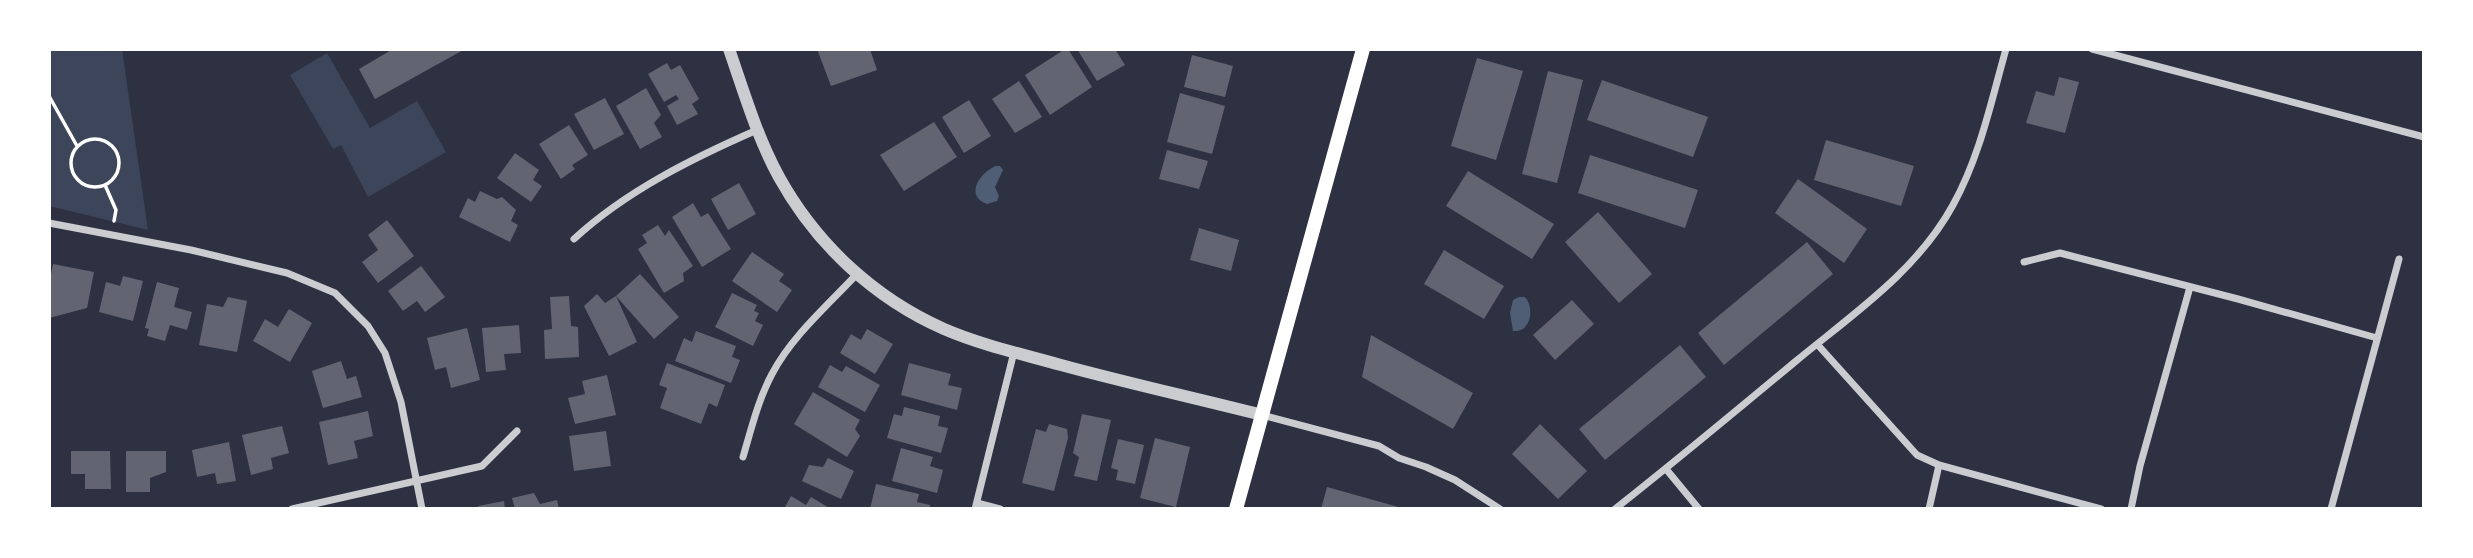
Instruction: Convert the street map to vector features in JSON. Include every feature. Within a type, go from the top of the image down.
[{"type":"main road","points":[[1236,509],[1363,49]]},
{"type":"street","points":[[729,49],[757,130],[779,178],[805,218],[857,274],[891,299],[928,321],[1014,352],[1379,446],[1399,458],[1455,480],[1500,509]]},
{"type":"street","points":[[1615,509],[1884,290],[1918,254],[1940,226],[1965,181],[1977,150],[2006,49]]},
{"type":"street","points":[[2092,49],[2424,137]]},
{"type":"street","points":[[574,239],[599,216],[642,189],[729,142],[757,130]]},
{"type":"street","points":[[49,223],[191,250],[287,273],[335,293],[368,326],[385,353],[401,402],[422,509]]},
{"type":"street","points":[[2024,262],[2060,253],[2377,338]]},
{"type":"street","points":[[2331,509],[2399,259]]},
{"type":"street","points":[[743,457],[772,374],[795,339],[857,274]]},
{"type":"street","points":[[2131,509],[2190,287]]},
{"type":"street","points":[[1817,344],[1917,455],[1939,465],[2101,509]]},
{"type":"street","points":[[1000,509],[976,506],[1014,352]]},
{"type":"street","points":[[292,509],[482,466],[517,431]]},
{"type":"street","points":[[1929,509],[1939,465]]},
{"type":"street","points":[[1666,469],[1699,509]]},
{"type":"path","points":[[49,96],[77,146]]},
{"type":"path","points":[[92,139],[108,143],[114,148],[119,164],[118,171],[105,185],[87,186],[75,177],[71,161],[77,146],[92,139]]},
{"type":"path","points":[[105,185],[116,210],[114,221]]},
{"type":"shaded area","points":[[49,49],[122,49],[148,230],[49,206]]},
{"type":"shaded area","points":[[327,53],[370,128],[417,101],[446,152],[368,197],[341,145],[333,149],[290,75]]},
{"type":"shaded area","points":[[996,166],[1003,170],[995,187],[999,196],[997,201],[987,204],[976,196],[977,184],[985,173]]},
{"type":"shaded area","points":[[1525,297],[1528,302],[1530,319],[1524,328],[1513,331],[1510,313],[1513,300]]},
{"type":"building","points":[[393,49],[465,49],[375,99],[359,69]]},
{"type":"building","points":[[817,49],[870,49],[877,70],[831,86]]},
{"type":"building","points":[[1068,49],[1092,87],[1050,115],[1025,75]]},
{"type":"building","points":[[1077,49],[1115,49],[1125,65],[1097,81]]},
{"type":"building","points":[[1192,55],[1233,66],[1225,97],[1184,87]]},
{"type":"building","points":[[1477,58],[1523,71],[1496,160],[1451,146]]},
{"type":"building","points":[[667,63],[671,70],[680,65],[699,99],[692,104],[698,114],[677,125],[667,106],[679,99],[676,95],[664,102],[648,74]]},
{"type":"building","points":[[1548,71],[1583,80],[1557,183],[1522,174]]},
{"type":"building","points":[[2059,77],[2079,82],[2065,133],[2026,123],[2036,91],[2054,96]]},
{"type":"building","points":[[1602,80],[1708,117],[1693,157],[1587,120]]},
{"type":"building","points":[[1019,81],[1042,117],[1015,133],[992,99]]},
{"type":"building","points":[[646,88],[661,115],[654,123],[662,137],[640,149],[616,106]]},
{"type":"building","points":[[1180,93],[1225,106],[1212,154],[1167,142]]},
{"type":"building","points":[[605,98],[624,134],[594,150],[574,114]]},
{"type":"building","points":[[969,100],[991,136],[964,153],[942,117]]},
{"type":"building","points":[[934,122],[957,157],[904,191],[880,155]]},
{"type":"building","points":[[569,125],[588,155],[572,165],[575,169],[561,179],[539,144]]},
{"type":"building","points":[[1826,140],[1914,166],[1901,206],[1814,180]]},
{"type":"building","points":[[1167,150],[1208,161],[1199,189],[1159,179]]},
{"type":"building","points":[[515,153],[539,170],[533,180],[542,186],[531,202],[497,178]]},
{"type":"building","points":[[1590,155],[1698,190],[1685,228],[1578,193]]},
{"type":"building","points":[[1468,171],[1554,224],[1532,259],[1446,206]]},
{"type":"building","points":[[1798,179],[1867,229],[1844,263],[1775,213]]},
{"type":"building","points":[[739,183],[756,214],[728,230],[711,199]]},
{"type":"building","points":[[480,191],[497,199],[502,197],[516,210],[511,221],[518,225],[510,242],[459,217],[468,198],[475,202]]},
{"type":"building","points":[[693,203],[701,217],[708,213],[731,249],[702,267],[672,217]]},
{"type":"building","points":[[1598,212],[1652,274],[1619,303],[1565,242]]},
{"type":"building","points":[[387,220],[414,256],[378,283],[362,262],[378,250],[368,235]]},
{"type":"building","points":[[658,225],[665,236],[669,230],[693,266],[683,273],[684,281],[664,293],[638,249],[647,243],[642,235]]},
{"type":"building","points":[[1199,228],[1239,240],[1231,271],[1190,260]]},
{"type":"building","points":[[1807,242],[1833,274],[1724,365],[1698,333]]},
{"type":"building","points":[[1444,250],[1504,286],[1484,319],[1424,284]]},
{"type":"building","points":[[752,252],[784,274],[779,281],[792,290],[777,312],[732,281]]},
{"type":"building","points":[[53,264],[94,272],[87,308],[49,318],[49,284]]},
{"type":"building","points":[[421,266],[445,297],[425,312],[417,301],[403,311],[388,291]]},
{"type":"building","points":[[640,274],[679,317],[654,339],[616,296]]},
{"type":"building","points":[[123,276],[143,281],[133,321],[99,312],[106,282],[120,286]]},
{"type":"building","points":[[157,282],[179,288],[174,307],[192,312],[187,330],[170,325],[165,341],[147,336],[149,329],[145,328]]},
{"type":"building","points":[[732,293],[757,305],[754,311],[759,313],[755,321],[763,325],[753,346],[715,327]]},
{"type":"building","points":[[597,294],[605,303],[616,296],[637,342],[609,356],[584,306]]},
{"type":"building","points":[[569,296],[571,326],[578,327],[579,357],[545,359],[544,330],[552,329],[550,297]]},
{"type":"building","points":[[228,297],[247,301],[237,352],[199,345],[207,304],[223,307]]},
{"type":"building","points":[[1572,300],[1594,324],[1555,360],[1533,335]]},
{"type":"building","points":[[289,309],[312,323],[290,362],[253,341],[265,319],[278,327]]},
{"type":"building","points":[[519,325],[521,353],[504,354],[506,370],[486,372],[482,328]]},
{"type":"building","points":[[467,328],[480,380],[451,388],[446,367],[435,370],[427,338]]},
{"type":"building","points":[[867,329],[893,344],[875,374],[840,353],[851,334],[861,340]]},
{"type":"building","points":[[696,331],[736,346],[732,357],[740,360],[731,383],[675,361],[684,338],[692,342]]},
{"type":"building","points":[[1371,335],[1473,393],[1453,429],[1362,377]]},
{"type":"building","points":[[1680,345],[1706,377],[1605,460],[1579,429]]},
{"type":"building","points":[[341,361],[347,379],[356,376],[362,397],[323,408],[312,371]]},
{"type":"building","points":[[667,363],[725,385],[717,407],[709,403],[701,424],[660,408],[667,388],[659,385]]},
{"type":"building","points":[[909,363],[951,374],[948,385],[962,388],[957,410],[901,395]]},
{"type":"building","points":[[830,365],[842,372],[846,366],[880,385],[865,412],[818,387]]},
{"type":"building","points":[[607,375],[616,415],[575,424],[568,398],[585,394],[582,381]]},
{"type":"building","points":[[813,392],[860,420],[855,429],[860,436],[847,457],[794,424]]},
{"type":"building","points":[[904,407],[940,416],[938,426],[948,428],[941,453],[887,438],[894,414],[902,416]]},
{"type":"building","points":[[368,411],[373,436],[354,441],[358,458],[328,465],[319,422]]},
{"type":"building","points":[[1082,414],[1111,420],[1097,481],[1074,476],[1079,457],[1073,453]]},
{"type":"building","points":[[1049,424],[1067,429],[1068,438],[1054,491],[1022,483],[1036,429],[1046,432]]},
{"type":"building","points":[[1540,424],[1587,471],[1558,499],[1512,454]]},
{"type":"building","points":[[282,426],[289,453],[271,458],[273,469],[251,475],[242,435]]},
{"type":"building","points":[[606,431],[611,466],[574,471],[569,436]]},
{"type":"building","points":[[1155,438],[1190,447],[1176,507],[1140,498]]},
{"type":"building","points":[[1118,439],[1144,445],[1135,484],[1116,480],[1118,470],[1111,468]]},
{"type":"building","points":[[229,442],[236,481],[217,484],[215,473],[197,477],[192,450]]},
{"type":"building","points":[[901,448],[933,457],[930,466],[943,470],[937,493],[892,481]]},
{"type":"building","points":[[71,451],[110,451],[111,489],[85,489],[85,474],[71,474]]},
{"type":"building","points":[[126,451],[166,451],[166,472],[150,478],[150,492],[126,492]]},
{"type":"building","points":[[828,458],[854,471],[841,499],[802,481],[809,465],[823,467]]},
{"type":"building","points":[[876,484],[919,494],[917,502],[930,505],[930,509],[870,509]]},
{"type":"building","points":[[1327,487],[1402,508],[1402,509],[1321,509]]},
{"type":"building","points":[[534,493],[540,504],[557,500],[559,509],[515,509],[512,498]]},
{"type":"building","points":[[791,496],[806,505],[811,497],[831,509],[784,509]]},
{"type":"building","points":[[504,501],[505,509],[478,509],[478,506]]}]
